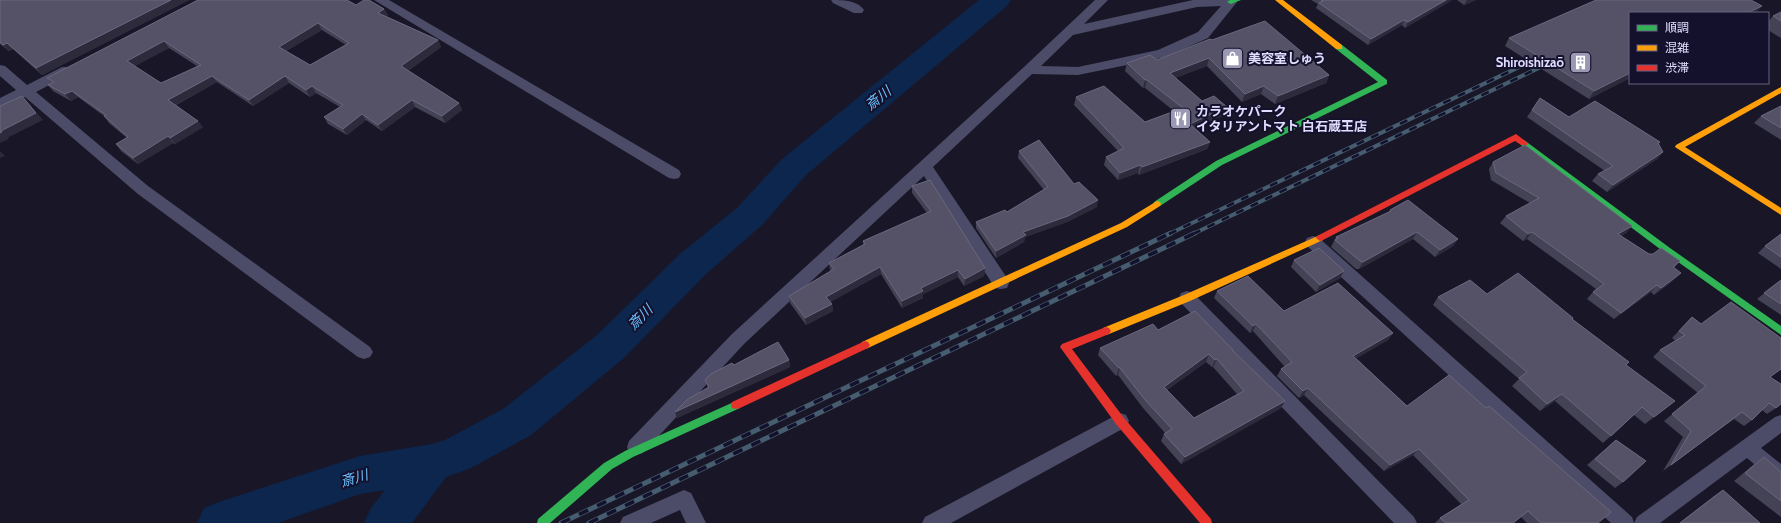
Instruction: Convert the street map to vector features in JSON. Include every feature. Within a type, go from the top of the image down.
[{"type":"street","points":[[380,0],[674,174]]},
{"type":"street","points":[[837,0],[858,10]]},
{"type":"street","points":[[629,454],[738,339],[1029,70],[1102,0]]},
{"type":"street","points":[[542,523],[608,466],[629,454],[1124,226],[1219,163],[1384,82],[1279,0]]},
{"type":"street","points":[[1068,32],[1197,3],[1234,1]]},
{"type":"street","points":[[1029,70],[1078,71],[1162,54],[1203,35],[1234,1]]},
{"type":"street","points":[[0,104],[81,63]]},
{"type":"street","points":[[0,69],[143,190],[364,352]]},
{"type":"street","points":[[1781,90],[1679,147],[1781,212]]},
{"type":"street","points":[[1208,523],[1120,421],[1066,347],[1187,298],[1312,242],[1516,137],[1667,250],[1781,331]]},
{"type":"street","points":[[925,166],[1001,283]]},
{"type":"street","points":[[1312,242],[1625,523]]},
{"type":"street","points":[[1187,298],[1407,523]]},
{"type":"street","points":[[932,523],[1120,421]]},
{"type":"street","points":[[1644,523],[1781,423]]},
{"type":"street","points":[[1748,448],[1781,475]]},
{"type":"street","points":[[630,523],[684,499],[696,523]]},
{"type":"building","points":[[0,0],[171,0],[36,68],[7,43],[3,45],[0,42]]},
{"type":"building","points":[[198,0],[347,0],[356,5],[364,0],[369,0],[384,9],[378,13],[438,40],[401,66],[459,103],[442,116],[412,100],[378,125],[362,114],[343,129],[324,117],[343,105],[312,86],[306,90],[285,76],[249,100],[212,76],[168,100],[198,121],[170,138],[168,136],[133,158],[116,144],[128,137],[104,116],[106,115],[72,91],[65,94],[48,85],[54,82],[47,78]],"holes":[[[318,23],[349,43],[310,65],[279,47]],[[164,41],[201,65],[161,83],[127,61]]]},
{"type":"building","points":[[1321,0],[1446,0],[1408,22],[1404,20],[1371,39],[1319,3],[1323,1]]},
{"type":"building","name":"Shiroishizaō","points":[[1596,0],[1751,0],[1762,6],[1749,12],[1629,12],[1629,74],[1594,91],[1509,38]]},
{"type":"building","points":[[1781,12],[1781,21],[1773,16]]},
{"type":"building","points":[[1265,21],[1329,75],[1278,96],[1264,86],[1245,94],[1209,58],[1170,73],[1202,101],[1214,96],[1227,107],[1190,124],[1210,142],[1142,167],[1140,165],[1120,173],[1106,157],[1124,148],[1076,97],[1104,86],[1145,122],[1183,108],[1145,80],[1127,63],[1150,55],[1157,60],[1210,39],[1212,40]]},
{"type":"building","points":[[22,96],[36,113],[1,131],[2,132],[0,133],[0,106]]},
{"type":"building","points":[[1540,98],[1569,117],[1595,101],[1660,142],[1658,143],[1663,152],[1613,185],[1598,174],[1613,166],[1532,110]]},
{"type":"building","points":[[1781,106],[1781,128],[1761,116]]},
{"type":"building","points":[[1039,140],[1074,184],[1079,182],[1098,200],[1068,216],[1023,232],[1026,235],[996,251],[976,222],[1005,210],[1007,212],[1048,187],[1019,151]]},
{"type":"building","points":[[1525,145],[1632,226],[1618,234],[1649,254],[1653,254],[1661,248],[1680,261],[1673,267],[1681,273],[1661,288],[1657,285],[1621,313],[1593,292],[1604,284],[1532,232],[1528,234],[1506,216],[1539,198],[1496,173],[1493,162]]},
{"type":"building","points":[[930,180],[985,268],[965,279],[958,270],[921,288],[923,291],[902,301],[880,267],[826,297],[832,304],[805,318],[789,296],[834,269],[829,263],[865,244],[863,241],[931,211],[912,186]]},
{"type":"building","points":[[1408,200],[1458,239],[1440,250],[1417,232],[1363,262],[1335,240],[1338,238],[1336,237],[1391,211],[1390,210]]},
{"type":"building","points":[[1781,234],[1781,257],[1765,246]]},
{"type":"building","points":[[1319,248],[1344,271],[1320,285],[1294,260]]},
{"type":"building","points":[[1518,273],[1573,318],[1572,319],[1629,362],[1626,365],[1675,401],[1654,417],[1642,407],[1611,436],[1562,394],[1547,404],[1519,378],[1527,372],[1438,297],[1470,280],[1487,294]]},
{"type":"building","points":[[1248,276],[1284,311],[1338,283],[1393,333],[1353,356],[1407,406],[1449,375],[1486,408],[1489,406],[1611,512],[1598,523],[1541,523],[1528,511],[1513,523],[1446,523],[1440,518],[1469,500],[1419,449],[1390,465],[1308,388],[1303,391],[1281,369],[1292,362],[1256,324],[1253,326],[1217,291]]},
{"type":"building","points":[[1781,280],[1781,304],[1764,293]]},
{"type":"building","points":[[1731,302],[1781,338],[1781,369],[1770,377],[1781,384],[1781,404],[1776,408],[1769,403],[1752,420],[1742,412],[1671,465],[1691,431],[1672,414],[1706,386],[1660,350],[1685,335],[1679,331],[1692,317],[1701,324]]},
{"type":"building","points":[[1195,311],[1232,350],[1285,401],[1185,457],[1164,434],[1172,429],[1146,401],[1120,368],[1100,348],[1153,324],[1158,330]],"holes":[[[1209,354],[1215,360],[1217,359],[1244,391],[1194,418],[1164,387]]]},
{"type":"building","points":[[778,342],[789,360],[675,412],[688,399],[709,387],[705,380],[711,374],[732,363],[734,365]]},
{"type":"building","points":[[1616,440],[1646,461],[1623,482],[1595,459]]},
{"type":"building","points":[[1764,457],[1781,472],[1781,501],[1745,473]]},
{"type":"building","points":[[1723,490],[1760,523],[1680,523]]},
{"type":"waterway","name":"斎川","points":[[432,463],[456,455],[517,422],[611,346],[693,264],[750,216],[794,167],[997,0]]},
{"type":"waterway","name":"斎川","points":[[219,523],[360,475],[432,463]]},
{"type":"waterway","points":[[386,523],[432,463]]},
{"type":"railway","points":[[1169,234],[1540,57]]},
{"type":"railway","points":[[1193,234],[1549,63]]},
{"type":"railway","points":[[561,523],[1171,233]]},
{"type":"railway","points":[[589,523],[1195,233]]},
{"type":"traffic: fast","points":[[1231,2],[1237,0]]},
{"type":"traffic: fast","points":[[1157,204],[1219,163],[1384,82],[1339,47]]},
{"type":"traffic: fast","points":[[1524,143],[1667,250],[1781,331]]},
{"type":"traffic: fast","points":[[542,523],[608,466],[629,454],[736,405]]},
{"type":"traffic: slow","points":[[1279,0],[1339,47]]},
{"type":"traffic: slow","points":[[1781,90],[1679,147],[1781,212]]},
{"type":"traffic: slow","points":[[865,345],[1124,225],[1157,204]]},
{"type":"traffic: slow","points":[[1106,331],[1187,298],[1320,238]]},
{"type":"traffic: jam","points":[[1320,238],[1516,137],[1524,143]]},
{"type":"traffic: jam","points":[[1106,331],[1065,347],[1120,421],[1207,523]]},
{"type":"traffic: jam","points":[[736,405],[865,345]]},
{"type":"place","name":"美容室しゅう","points":[[1233,58]]},
{"type":"place","name":"Shiroishizaō","points":[[1580,62]]},
{"type":"place","name":"カラオケパーク イタリアントマト 白石蔵王店","points":[[1181,118]]}]
